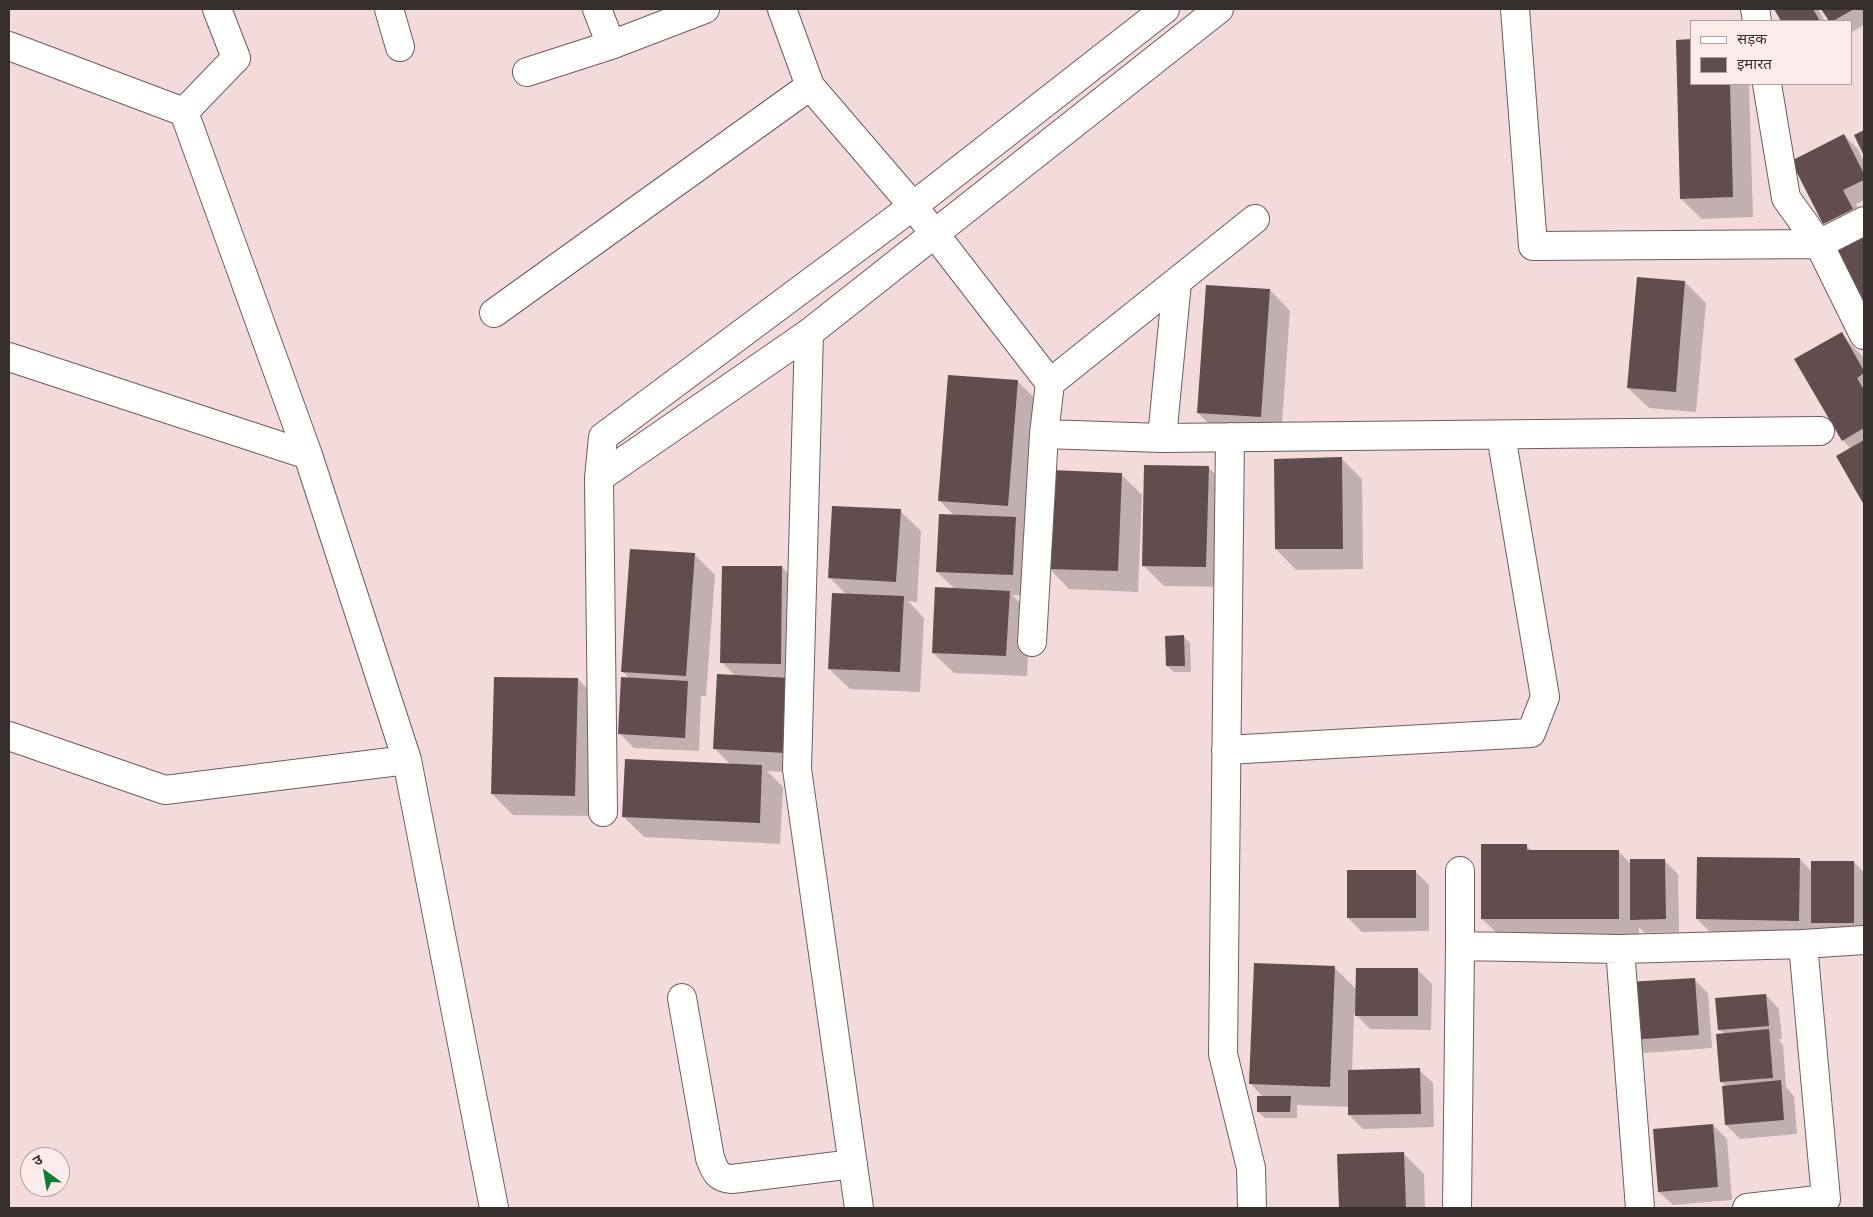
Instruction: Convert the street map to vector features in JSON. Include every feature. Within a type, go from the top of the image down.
[{"type":"street","points":[[184,112],[236,58],[217,9]]},
{"type":"street","points":[[389,9],[400,47]]},
{"type":"street","points":[[597,9],[611,45]]},
{"type":"street","points":[[527,72],[611,45],[705,9]]},
{"type":"street","points":[[782,9],[810,86],[913,206],[1050,382],[1044,434],[1032,642]]},
{"type":"street","points":[[603,812],[599,478],[603,437],[913,206],[1165,9]]},
{"type":"street","points":[[599,478],[809,333],[1219,9]]},
{"type":"street","points":[[1515,9],[1533,246],[1819,244],[1864,221]]},
{"type":"street","points":[[9,46],[184,112],[308,455],[407,760],[494,1208]]},
{"type":"street","points":[[1768,85],[1786,198],[1819,244],[1864,335]]},
{"type":"street","points":[[494,313],[810,86]]},
{"type":"street","points":[[1050,382],[1255,219]]},
{"type":"street","points":[[1162,438],[1177,282]]},
{"type":"street","points":[[809,333],[797,769],[859,1208]]},
{"type":"street","points":[[9,357],[308,455]]},
{"type":"street","points":[[1044,434],[1162,438],[1820,432]]},
{"type":"street","points":[[1226,750],[1531,732],[1545,698],[1501,435]]},
{"type":"street","points":[[1230,437],[1223,1054],[1251,1168],[1252,1208]]},
{"type":"street","points":[[9,736],[165,790],[407,760]]},
{"type":"street","points":[[1457,1208],[1460,872]]},
{"type":"street","points":[[1460,946],[1620,949],[1803,944],[1864,940]]},
{"type":"street","points":[[1747,1208],[1826,1199],[1803,944]]},
{"type":"street","points":[[1620,949],[1640,1208]]},
{"type":"street","points":[[682,998],[710,1158],[715,1172],[722,1178],[732,1179],[853,1164]]},
{"type":"building","points":[[1774,9],[1813,9],[1819,20],[1780,20]]},
{"type":"building","points":[[1821,9],[1854,9],[1835,20],[1828,20]]},
{"type":"building","points":[[1690,39],[1690,85],[1730,85],[1733,197],[1680,199],[1676,40]]},
{"type":"building","points":[[1864,130],[1864,156],[1854,135]]},
{"type":"building","points":[[1844,134],[1864,174],[1864,180],[1843,190],[1853,209],[1823,224],[1791,161]]},
{"type":"building","points":[[1864,234],[1864,301],[1835,250]]},
{"type":"building","points":[[1637,277],[1685,281],[1676,392],[1627,388]]},
{"type":"building","points":[[1206,285],[1270,289],[1261,417],[1197,413]]},
{"type":"building","points":[[1842,332],[1864,371],[1857,378],[1864,390],[1864,428],[1842,441],[1794,359]]},
{"type":"building","points":[[948,375],[1018,380],[1008,506],[938,501]]},
{"type":"building","points":[[1864,440],[1864,505],[1836,456]]},
{"type":"building","points":[[1342,457],[1343,549],[1275,549],[1274,459]]},
{"type":"building","points":[[1144,465],[1209,466],[1206,567],[1142,566]]},
{"type":"building","points":[[1052,470],[1122,473],[1118,571],[1047,569]]},
{"type":"building","points":[[832,506],[901,509],[896,582],[828,578]]},
{"type":"building","points":[[939,514],[1016,517],[1013,575],[936,572]]},
{"type":"building","points":[[630,549],[695,553],[686,676],[621,672]]},
{"type":"building","points":[[722,566],[782,566],[781,664],[720,663]]},
{"type":"building","points":[[935,587],[1010,591],[1006,656],[932,653]]},
{"type":"building","points":[[832,593],[904,596],[900,672],[828,669]]},
{"type":"building","points":[[1184,635],[1185,666],[1166,666],[1165,636]]},
{"type":"building","points":[[717,674],[790,678],[785,753],[713,749]]},
{"type":"building","points":[[494,677],[578,678],[575,796],[491,794]]},
{"type":"building","points":[[621,677],[688,681],[685,738],[618,734]]},
{"type":"building","points":[[625,759],[762,765],[760,823],[622,817]]},
{"type":"building","points":[[1481,844],[1527,844],[1527,850],[1619,850],[1619,919],[1481,919]]},
{"type":"building","points":[[1697,857],[1800,858],[1799,921],[1696,919]]},
{"type":"building","points":[[1630,859],[1665,859],[1666,919],[1630,920]]},
{"type":"building","points":[[1811,861],[1854,861],[1854,923],[1811,923]]},
{"type":"building","points":[[1347,870],[1416,870],[1416,918],[1347,918]]},
{"type":"building","points":[[1254,963],[1335,966],[1330,1087],[1249,1084]]},
{"type":"building","points":[[1356,968],[1418,968],[1418,1016],[1355,1016]]},
{"type":"building","points":[[1695,978],[1699,1035],[1630,1040],[1627,982]]},
{"type":"building","points":[[1766,994],[1769,1026],[1718,1030],[1715,998]]},
{"type":"building","points":[[1769,1029],[1773,1078],[1720,1082],[1716,1034]]},
{"type":"building","points":[[1420,1068],[1421,1114],[1348,1115],[1348,1070]]},
{"type":"building","points":[[1781,1080],[1784,1120],[1725,1125],[1722,1086]]},
{"type":"building","points":[[1257,1096],[1291,1096],[1290,1112],[1257,1112]]},
{"type":"building","points":[[1713,1124],[1718,1187],[1658,1192],[1653,1129]]},
{"type":"building","points":[[1404,1152],[1406,1208],[1339,1208],[1337,1154]]}]
